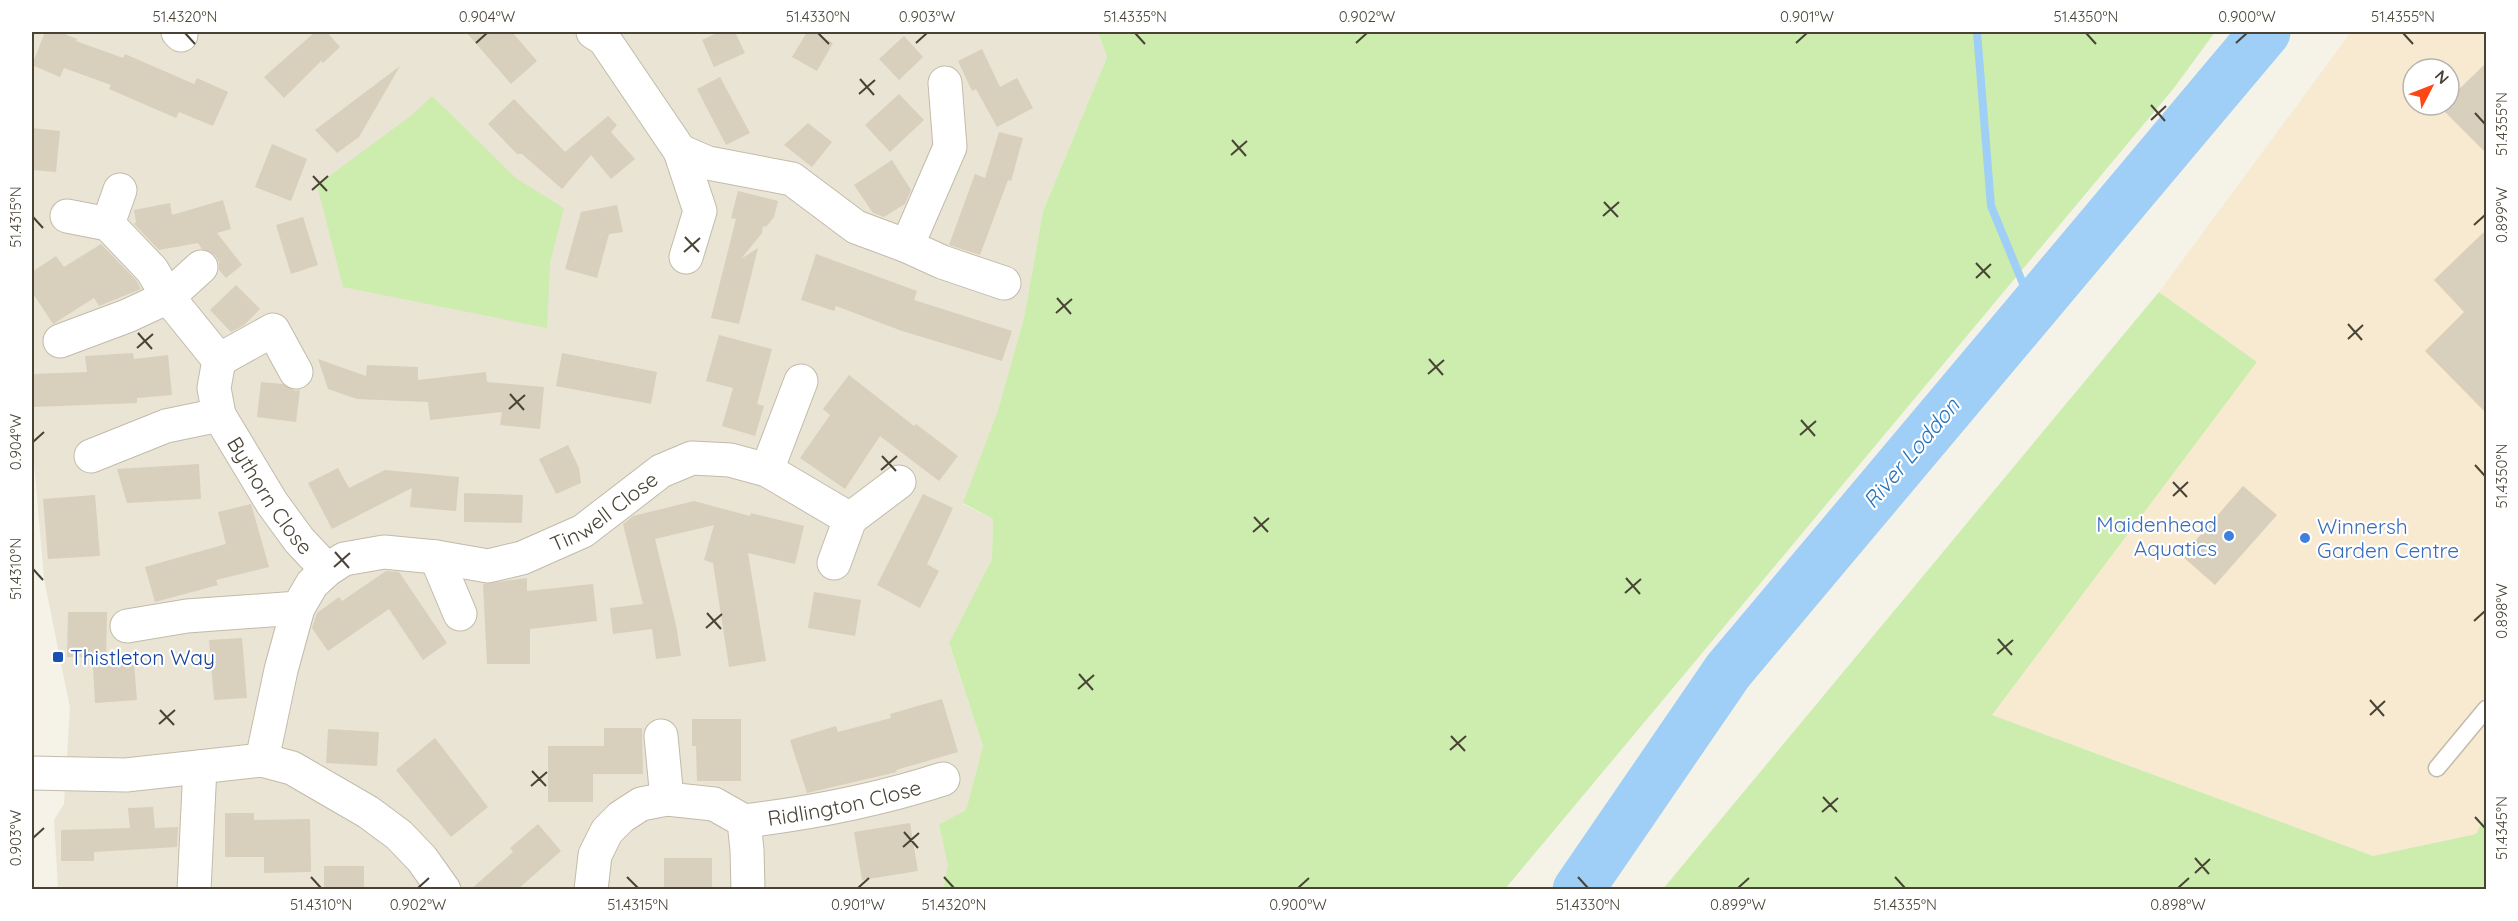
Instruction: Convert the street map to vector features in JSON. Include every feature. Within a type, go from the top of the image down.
[{"type":"street","points":[[605,34],[680,151],[700,211],[686,257]]},
{"type":"street","points":[[907,246],[950,147],[945,83]]},
{"type":"street","points":[[680,151],[708,163],[792,179],[856,227],[1004,284]]},
{"type":"street","points":[[108,224],[120,190]]},
{"type":"street","points":[[67,216],[108,224],[152,270],[168,297],[219,360],[273,330],[296,372]]},
{"type":"street","points":[[60,341],[127,316],[168,297],[201,267]]},
{"type":"street","name":"Bythorn Close","points":[[219,360],[214,388],[219,415],[272,503],[299,540],[327,570]]},
{"type":"street","points":[[767,470],[801,381]]},
{"type":"street","name":"Bythorn Close","points":[[91,456],[166,426],[219,415]]},
{"type":"street","name":"Tinwell Close","points":[[262,760],[281,670],[298,608],[312,584],[327,570],[344,560],[384,552],[436,557],[488,566],[522,558],[583,531],[661,471],[692,458],[730,460],[767,470],[850,519]]},
{"type":"street","points":[[834,563],[850,519],[899,482]]},
{"type":"street","points":[[436,557],[460,614]]},
{"type":"street","points":[[127,626],[187,616],[298,608]]},
{"type":"street","points":[[661,736],[667,799]]},
{"type":"street","points":[[32,773],[126,775],[262,760],[292,768],[368,812],[399,835],[422,859],[444,890]]},
{"type":"street","points":[[194,890],[200,767]]},
{"type":"street","name":"Ridlington Close","points":[[591,890],[595,855],[607,831],[641,804],[667,799],[714,804],[744,821],[804,814],[896,794],[943,779]]},
{"type":"street","name":"Ridlington Close","points":[[744,821],[748,890]]},
{"type":"lane","points":[[2437,768],[2487,709]]},
{"type":"shaded area","points":[[32,32],[1098,32],[1107,57],[1043,211],[1024,318],[998,410],[963,504],[993,519],[992,559],[949,644],[983,746],[966,810],[939,824],[949,865],[943,889],[58,889],[54,820],[64,804],[70,708],[44,579],[32,440]]},
{"type":"shaded area","name":"Winnersh Garden Centre","points":[[2351,32],[2486,32],[2486,814],[2476,834],[2373,856],[1992,715],[2257,362],[2159,292]]},
{"type":"green space","points":[[1098,32],[2215,32],[2174,88],[1505,889],[943,889],[948,865],[939,824],[966,810],[983,746],[949,643],[992,559],[993,519],[963,503],[998,410],[1024,318],[1043,211],[1107,57]]},
{"type":"green space","points":[[432,96],[517,179],[564,208],[550,263],[547,328],[343,287],[317,185],[412,115]]},
{"type":"green space","points":[[2159,292],[2257,362],[1992,715],[2373,856],[2476,834],[2486,814],[2486,889],[1663,889]]},
{"type":"building","points":[[45,32],[60,32],[77,39],[76,41],[123,58],[125,54],[194,84],[197,78],[228,92],[213,126],[179,112],[176,118],[109,89],[111,85],[64,68],[60,77],[32,65]]},
{"type":"building","points":[[315,32],[327,32],[340,47],[323,63],[321,61],[284,98],[264,77]]},
{"type":"building","points":[[466,32],[512,32],[537,61],[511,84]]},
{"type":"building","points":[[719,32],[735,32],[745,53],[714,67],[702,40]]},
{"type":"building","points":[[807,32],[813,32],[833,43],[817,71],[792,57]]},
{"type":"building","points":[[904,36],[923,57],[899,80],[879,59]]},
{"type":"building","points":[[982,49],[1000,87],[1017,78],[1033,108],[997,127],[976,89],[972,91],[958,61]]},
{"type":"building","points":[[2487,62],[2487,154],[2450,117],[2461,117],[2461,87]]},
{"type":"building","points":[[400,66],[359,137],[337,153],[315,130]]},
{"type":"building","points":[[720,77],[750,133],[726,145],[697,89]]},
{"type":"building","points":[[899,94],[924,120],[890,152],[865,125]]},
{"type":"building","points":[[514,99],[565,152],[608,116],[617,125],[611,132],[635,159],[611,179],[591,155],[562,189],[522,154],[517,154],[488,124]]},
{"type":"building","points":[[808,123],[832,142],[812,167],[784,145]]},
{"type":"building","points":[[32,128],[60,131],[56,172],[32,170]]},
{"type":"building","points":[[999,132],[1023,138],[1011,181],[1008,180],[980,255],[949,245],[975,174],[985,178]]},
{"type":"building","points":[[272,144],[307,159],[291,201],[255,187]]},
{"type":"building","points":[[892,160],[911,190],[905,204],[884,217],[873,213],[854,185]]},
{"type":"building","points":[[738,191],[778,201],[774,217],[766,227],[763,226],[762,233],[741,259],[758,248],[739,324],[711,318],[736,219],[731,218]]},
{"type":"building","points":[[223,200],[231,229],[217,233],[242,265],[226,278],[219,270],[219,262],[215,255],[202,249],[198,243],[159,250],[134,224],[136,222],[134,210],[170,203],[172,215]]},
{"type":"building","points":[[617,205],[623,232],[609,234],[597,278],[565,269],[581,212]]},
{"type":"building","points":[[303,217],[318,265],[291,274],[276,225]]},
{"type":"building","points":[[2487,229],[2487,414],[2425,351],[2464,312],[2434,280]]},
{"type":"building","points":[[101,244],[136,280],[141,289],[99,306],[94,298],[53,324],[32,292],[32,272],[56,256],[64,267]]},
{"type":"building","points":[[816,254],[917,291],[914,300],[1012,331],[1002,361],[902,331],[836,306],[834,311],[801,300]]},
{"type":"building","points":[[236,285],[260,309],[244,325],[231,332],[210,310]]},
{"type":"building","points":[[719,335],[772,349],[757,404],[764,406],[755,436],[722,426],[733,388],[706,381]]},
{"type":"building","points":[[133,353],[134,359],[168,355],[172,395],[137,398],[137,403],[32,407],[32,374],[87,372],[85,356]]},
{"type":"building","points":[[562,353],[657,372],[651,404],[556,386]]},
{"type":"building","points":[[318,359],[366,376],[367,365],[418,367],[418,380],[486,372],[487,382],[544,387],[540,429],[500,425],[502,412],[430,420],[428,402],[357,399],[328,389]]},
{"type":"building","points":[[849,375],[914,426],[916,424],[958,456],[939,481],[880,436],[845,489],[800,458],[830,415],[823,409]]},
{"type":"building","points":[[261,382],[283,384],[295,391],[300,390],[296,422],[257,417]]},
{"type":"building","points":[[568,445],[579,468],[581,483],[556,494],[539,459]]},
{"type":"building","points":[[199,464],[201,499],[127,503],[117,469]]},
{"type":"building","points":[[338,468],[349,488],[385,470],[459,477],[456,511],[410,507],[412,488],[332,529],[308,483]]},
{"type":"building","name":"Maidenhead Aquatics","points":[[2243,486],[2277,515],[2215,585],[2182,556]]},
{"type":"building","points":[[464,493],[523,495],[522,523],[464,522]]},
{"type":"building","points":[[923,494],[953,508],[927,564],[939,571],[920,608],[877,585]]},
{"type":"building","points":[[95,495],[100,556],[48,559],[43,499]]},
{"type":"building","points":[[694,501],[750,516],[751,513],[804,526],[795,564],[748,553],[766,661],[729,667],[713,563],[704,560],[714,525],[655,539],[676,625],[681,656],[656,659],[652,629],[613,634],[610,608],[643,604],[623,524],[633,516]]},
{"type":"building","points":[[251,504],[269,567],[216,580],[218,585],[155,602],[145,567],[226,544],[218,512]]},
{"type":"building","points":[[386,571],[399,572],[447,643],[423,660],[389,609],[328,651],[312,628],[317,613],[339,597],[342,601]]},
{"type":"building","points":[[527,578],[527,591],[593,584],[597,621],[530,629],[530,664],[487,664],[483,584]]},
{"type":"building","points":[[814,592],[861,600],[855,636],[808,628]]},
{"type":"building","points":[[68,612],[107,612],[106,657],[67,657]]},
{"type":"building","points":[[242,638],[247,698],[214,700],[209,640]]},
{"type":"building","points":[[134,664],[137,700],[95,703],[93,667]]},
{"type":"building","points":[[942,699],[958,752],[896,770],[897,772],[807,793],[790,740],[836,726],[838,732],[891,718],[890,714]]},
{"type":"building","points":[[692,719],[741,719],[741,781],[697,781],[696,746],[692,746]]},
{"type":"building","points":[[604,728],[642,728],[643,774],[593,774],[593,802],[548,802],[548,746],[604,746]]},
{"type":"building","points":[[328,729],[379,732],[377,766],[326,763]]},
{"type":"building","points":[[435,738],[488,807],[451,837],[396,770]]},
{"type":"building","points":[[153,807],[155,828],[178,827],[177,847],[94,852],[94,861],[61,861],[61,830],[130,828],[128,808]]},
{"type":"building","points":[[225,813],[254,813],[254,820],[310,819],[311,872],[264,873],[264,857],[225,857]]},
{"type":"building","points":[[910,823],[918,871],[862,880],[854,832]]},
{"type":"building","points":[[538,824],[561,851],[517,890],[470,890],[513,852],[510,848]]},
{"type":"building","points":[[664,858],[712,858],[712,890],[664,890]]},
{"type":"building","points":[[324,866],[364,866],[364,890],[324,890]]},
{"type":"waterway","points":[[1977,32],[1991,206],[2033,308]]},
{"type":"waterway","name":"River Loddon","points":[[1578,890],[1728,671],[2265,32]]},
{"type":"place","name":"Maidenhead Aquatics","points":[[2229,536]]},
{"type":"place","name":"Winnersh Garden Centre","points":[[2305,538]]},
{"type":"place","name":"Thistleton Way","points":[[58,657]]}]
